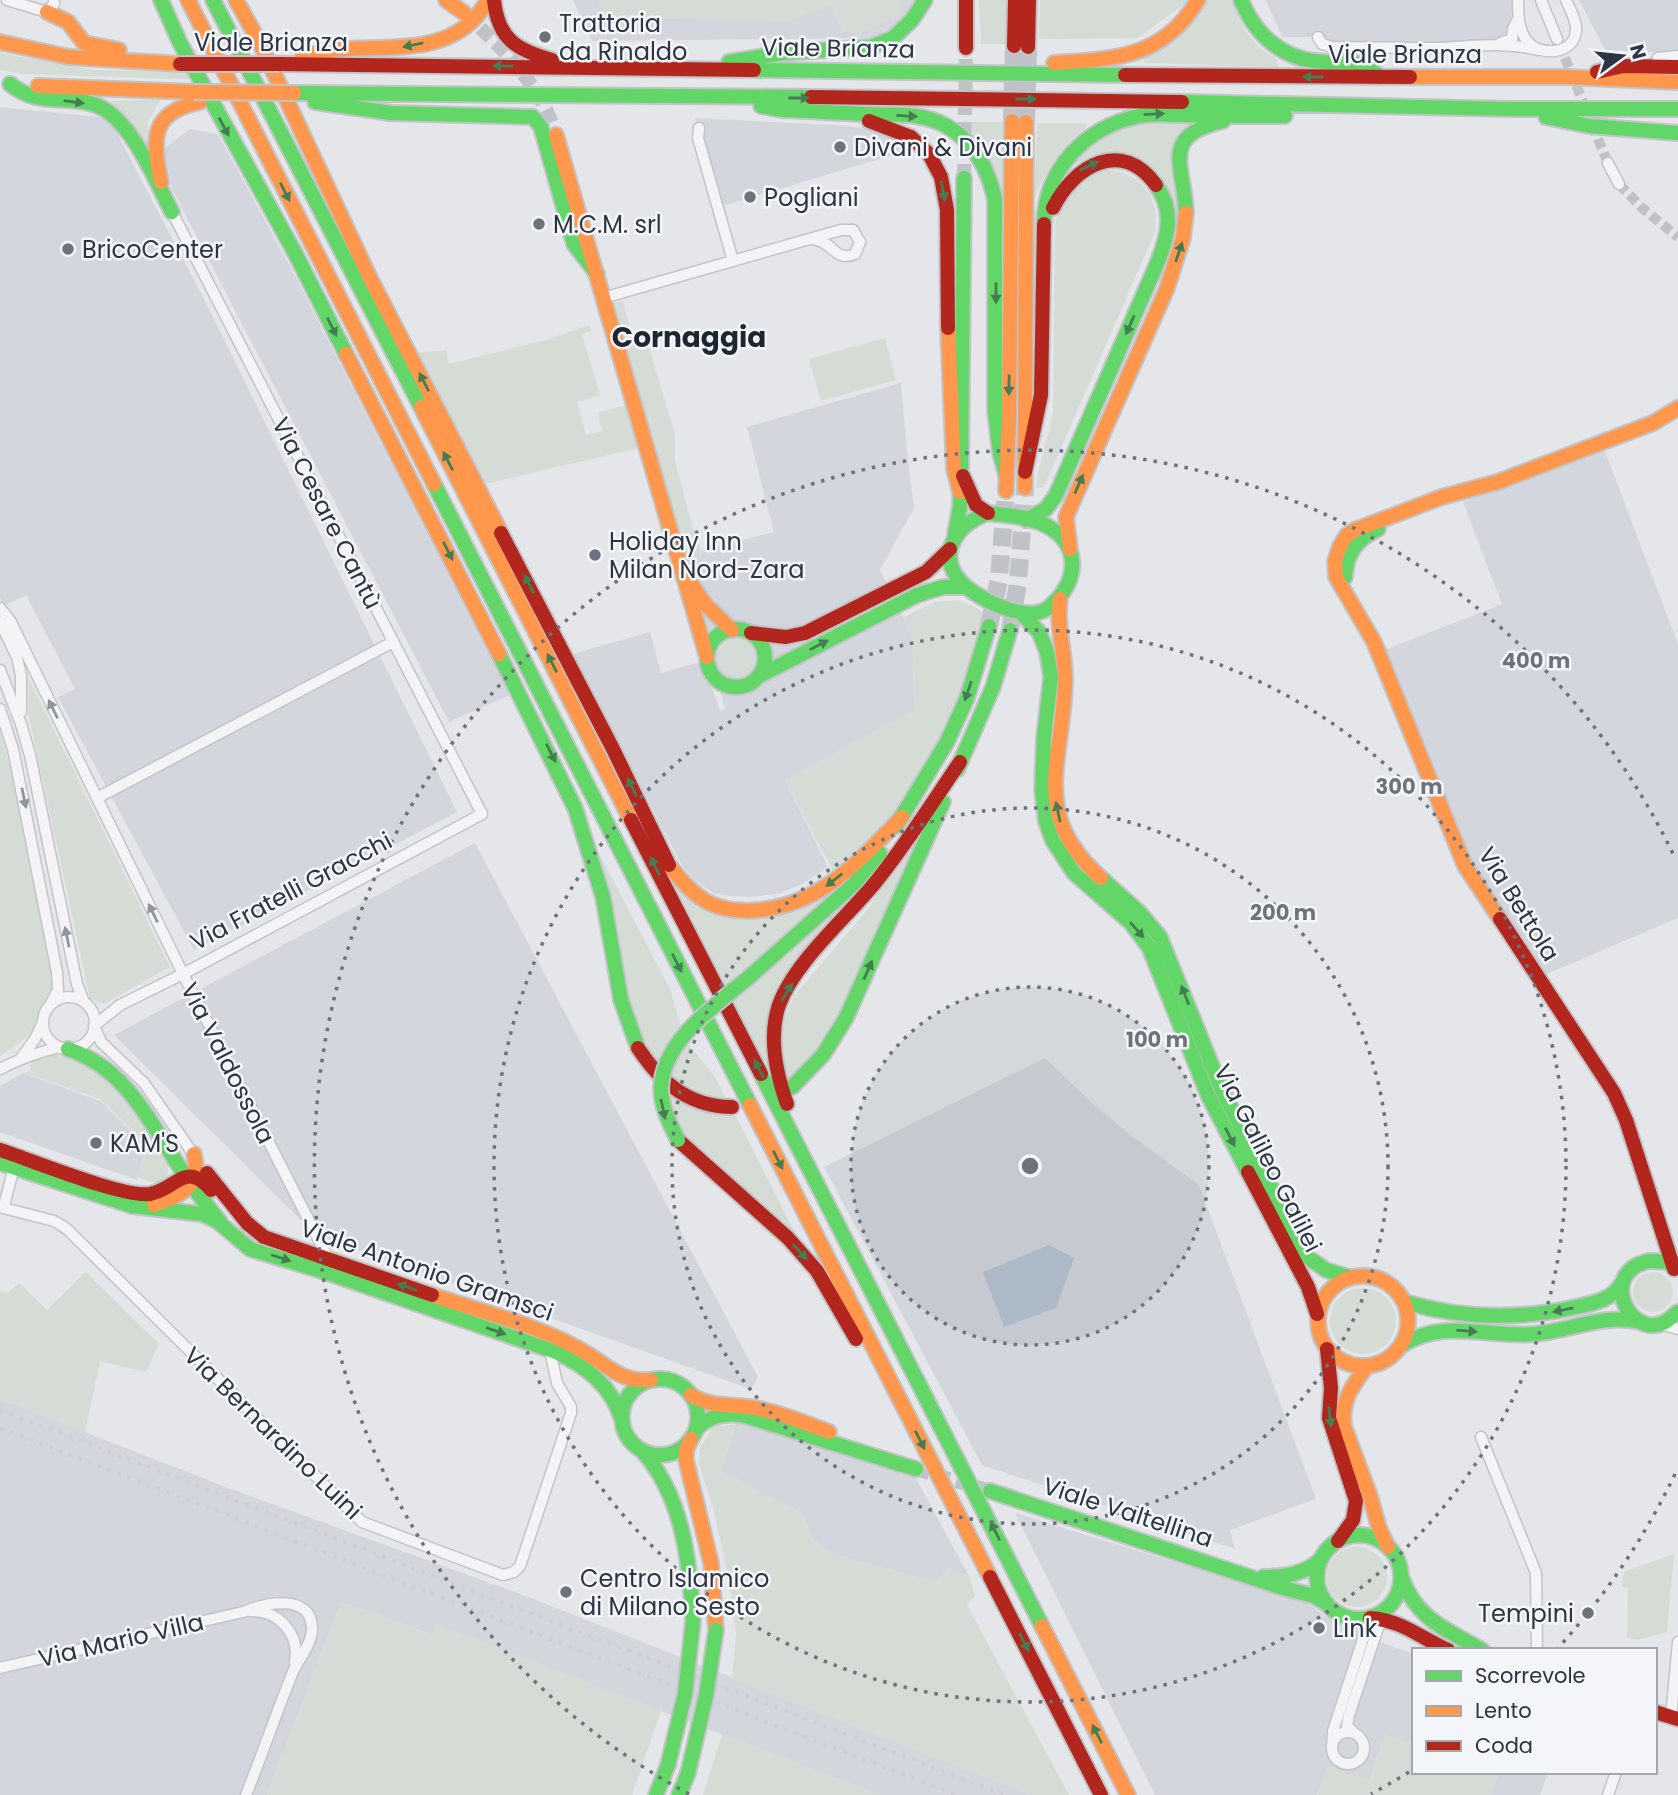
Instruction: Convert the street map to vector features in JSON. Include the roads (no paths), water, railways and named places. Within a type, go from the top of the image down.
[{"type":"main road","points":[[161,0],[221,122],[296,256],[571,795],[594,858],[622,1008],[638,1049],[664,1082],[680,1093],[703,1104],[718,1108],[732,1107]]},
{"type":"main road","points":[[188,0],[1101,1795]]},
{"type":"main road","points":[[213,0],[1128,1795]]},
{"type":"main road","points":[[236,0],[260,43],[369,276],[607,736],[670,867],[695,895],[716,907],[737,912],[785,907],[821,891],[858,862],[902,817]]},
{"type":"main road","points":[[446,0],[464,13]]},
{"type":"main road","points":[[279,64],[331,50],[399,48],[439,39],[470,26],[488,0]]},
{"type":"main road","points":[[494,0],[498,25],[513,44],[534,55],[572,67]]},
{"type":"main road","points":[[703,69],[741,59],[783,53],[871,47],[893,38],[912,20],[925,0]]},
{"type":"main road","points":[[965,48],[966,0]]},
{"type":"main road","points":[[1015,0],[1021,46],[1029,0]]},
{"type":"main road","points":[[995,72],[1003,64],[1010,62],[1108,60],[1141,51],[1155,46],[1179,29],[1198,0]]},
{"type":"main road","points":[[1241,0],[1246,15],[1262,37],[1278,49],[1304,59],[1361,63],[1381,77]]},
{"type":"main road","points":[[50,6],[65,19],[82,41],[88,44],[180,64]]},
{"type":"main road","name":"Viale Brianza","points":[[0,42],[69,57],[180,64],[1566,78],[1678,82]]},
{"type":"main road","points":[[1566,78],[1623,66],[1678,67]]},
{"type":"main road","points":[[5,83],[24,95],[95,104],[107,110],[117,118],[128,135],[172,212]]},
{"type":"main road","name":"Viale Brianza","points":[[5,83],[197,97],[256,93],[296,96],[1109,100],[1678,111]]},
{"type":"main road","points":[[296,96],[371,111],[533,117],[541,127],[574,244],[597,274]]},
{"type":"main road","points":[[172,212],[158,168],[154,141],[169,112],[197,97]]},
{"type":"main road","points":[[706,97],[782,110],[918,116],[954,128],[969,142],[983,163],[995,200],[995,412],[1000,453],[1006,475]]},
{"type":"main road","points":[[1025,472],[1041,395],[1044,207],[1054,176],[1075,149],[1097,132],[1125,119],[1150,114],[1292,116],[1334,106]]},
{"type":"main road","points":[[1512,109],[1589,126],[1678,133]]},
{"type":"main road","points":[[814,111],[829,116],[872,121],[905,132],[925,149],[937,168],[947,210],[948,373],[954,469],[960,492]]},
{"type":"main road","points":[[964,178],[961,471],[950,564],[965,587],[982,598],[1022,614],[1041,613],[1060,599],[1070,583],[1073,571],[1066,517],[1161,302],[1182,243],[1186,206],[1177,160],[1182,145],[1189,135],[1208,124],[1267,115]]},
{"type":"main road","points":[[1006,491],[1019,121],[1025,488]]},
{"type":"main road","points":[[556,135],[712,675],[728,686],[746,686],[759,676],[917,595],[943,587],[965,587]]},
{"type":"main road","points":[[1026,520],[1046,509],[1056,495],[1159,259],[1168,235],[1170,220],[1166,202],[1157,184],[1146,172],[1115,160],[1100,161],[1077,172],[1061,188],[1051,211],[1044,242]]},
{"type":"main road","name":"Via Bettola","points":[[1673,1267],[1662,1226],[1626,1120],[1614,1093],[1465,866],[1374,642],[1349,599],[1345,561],[1360,539],[1375,530],[1653,424],[1678,408]]},
{"type":"main road","points":[[961,471],[976,505],[988,513],[1048,526],[1070,549]]},
{"type":"main road","points":[[955,534],[974,517],[988,513]]},
{"type":"main road","points":[[707,657],[715,638],[732,630],[786,637],[805,633],[926,572],[950,549]]},
{"type":"main road","points":[[684,574],[706,605],[732,630]]},
{"type":"main road","name":"Via Galileo Galilei","points":[[1060,599],[1058,624],[1066,661],[1063,712],[1053,775],[1059,820],[1066,837],[1094,872],[1145,916],[1160,937],[1221,1088],[1306,1255],[1316,1265],[1332,1274],[1349,1277]]},
{"type":"main road","name":"Via Galileo Galilei","points":[[1022,614],[1039,632],[1047,652],[1051,677],[1044,737],[1042,790],[1046,822],[1053,841],[1074,873],[1131,923],[1149,947],[1208,1095],[1308,1287],[1317,1314]]},
{"type":"main road","points":[[889,1379],[866,1356],[817,1271],[788,1238],[678,1140],[666,1121],[661,1105],[662,1073],[668,1057],[683,1038],[855,884],[879,856],[947,743],[967,698],[989,626]]},
{"type":"main road","points":[[792,1087],[807,1075],[829,1049],[850,1009],[993,687],[1010,630]]},
{"type":"main road","points":[[751,633],[760,643],[765,655],[759,676]]},
{"type":"main road","points":[[923,1391],[910,1340],[790,1111],[775,1068],[776,1021],[780,1003],[804,966],[895,858],[960,762]]},
{"type":"main road","points":[[64,1048],[92,1056],[131,1093],[191,1178]]},
{"type":"main road","points":[[0,1150],[131,1194],[153,1193],[191,1178]]},
{"type":"main road","points":[[132,1206],[158,1203],[177,1195],[198,1166],[194,1154]]},
{"type":"main road","name":"Viale Antonio Gramsci","points":[[7,1165],[132,1206],[184,1210],[208,1217],[223,1226]]},
{"type":"main road","name":"Viale Antonio Gramsci","points":[[191,1178],[223,1226],[250,1249],[325,1272],[575,1361],[594,1376],[614,1399],[622,1420]]},
{"type":"main road","name":"Viale Antonio Gramsci","points":[[191,1178],[204,1181],[248,1233],[257,1239],[281,1244],[539,1332],[581,1350],[610,1372],[627,1380],[651,1380]]},
{"type":"main road","points":[[1662,1226],[1657,1252],[1632,1268],[1615,1293],[1600,1301],[1557,1312],[1525,1316],[1436,1311],[1405,1302],[1387,1282],[1362,1275],[1337,1283],[1327,1293],[1317,1314],[1319,1335],[1327,1349],[1338,1359],[1351,1366],[1366,1367],[1380,1364],[1402,1345],[1419,1335],[1437,1331],[1532,1334],[1611,1318],[1656,1324],[1669,1320],[1678,1312]]},
{"type":"main road","points":[[1646,1261],[1673,1267]]},
{"type":"main road","points":[[1622,1283],[1623,1305],[1631,1316],[1640,1322]]},
{"type":"main road","points":[[1402,1345],[1408,1324],[1405,1302]]},
{"type":"main road","points":[[1327,1349],[1331,1388],[1329,1418],[1356,1500],[1353,1520],[1338,1542],[1323,1557],[1317,1580],[1320,1592],[1327,1604],[1345,1616],[1365,1619],[1383,1614],[1398,1593],[1400,1570]]},
{"type":"main road","points":[[1366,1367],[1348,1392],[1343,1406],[1348,1436],[1379,1530],[1400,1570],[1407,1594],[1424,1616],[1441,1629],[1478,1648]]},
{"type":"main road","points":[[640,1450],[655,1455],[669,1454],[681,1449],[703,1422],[714,1416],[729,1414],[742,1415],[914,1466],[778,1413],[746,1406],[699,1401],[672,1381],[651,1380],[639,1385],[629,1394],[622,1420],[628,1437],[640,1450],[659,1469],[671,1497],[688,1565],[693,1621],[692,1655],[685,1705],[668,1765],[656,1795]]},
{"type":"main road","points":[[679,1795],[688,1773],[704,1708],[716,1630],[711,1563],[686,1460],[686,1450],[693,1435],[697,1411],[689,1393]]},
{"type":"main road","name":"Viale Valtellina","points":[[990,1492],[1311,1595],[1327,1604]]},
{"type":"main road","points":[[1338,1542],[1351,1536],[1367,1536],[1379,1541],[1391,1551]]},
{"type":"main road","name":"Viale Valtellina","points":[[1252,1577],[1273,1578],[1296,1574],[1313,1566],[1323,1557]]},
{"type":"main road","points":[[1383,1614],[1444,1648]]},
{"type":"main road","points":[[1657,1713],[1674,1718]]},
{"type":"street","points":[[7,0],[50,6]]},
{"type":"street","points":[[1518,0],[1518,19],[1528,42],[1538,50]]},
{"type":"street","points":[[1541,0],[1558,39]]},
{"type":"street","points":[[1318,37],[1322,44],[1332,47],[1437,48],[1494,45],[1521,46],[1551,52],[1567,47],[1577,30],[1566,0]]},
{"type":"street","points":[[1494,45],[1513,39],[1513,29],[1518,19]]},
{"type":"street","points":[[1623,66],[1636,59],[1669,58],[1678,55]]},
{"type":"street","points":[[699,128],[698,138],[733,261]]},
{"type":"street","points":[[1608,163],[1619,184]]},
{"type":"street","name":"Via Cesare Cantù","points":[[172,212],[482,814]]},
{"type":"street","points":[[603,298],[810,239],[847,229],[856,233],[860,242],[855,254],[846,257],[837,254],[825,242],[810,239]]},
{"type":"street","name":"Via Valdossola","points":[[0,608],[10,622],[183,974],[329,1261]]},
{"type":"street","points":[[0,622],[17,657],[21,676],[21,723]]},
{"type":"street","points":[[97,798],[393,642]]},
{"type":"street","points":[[0,670],[21,723],[77,984],[93,1016],[101,1042],[144,1083],[194,1154]]},
{"type":"street","points":[[0,709],[13,749],[57,972],[58,990],[36,1039],[21,1058],[0,1069]]},
{"type":"street","name":"Via Fratelli Gracchi","points":[[86,1004],[104,1009],[120,1005],[482,814]]},
{"type":"street","points":[[50,1005],[56,1000],[68,997],[86,1004]]},
{"type":"street","name":"Via Fratelli Gracchi","points":[[94,1026],[120,1005]]},
{"type":"street","points":[[43,1021],[47,1036],[64,1048]]},
{"type":"street","points":[[21,1058],[79,1046],[87,1041],[94,1026]]},
{"type":"street","points":[[2,1207],[7,1165]]},
{"type":"street","name":"Via Bernardino Luini","points":[[2,1207],[54,1221],[67,1229],[362,1522],[503,1575],[514,1572],[520,1566],[572,1410],[557,1383],[550,1350]]},
{"type":"street","points":[[1656,1324],[1678,1329]]},
{"type":"street","points":[[1481,1437],[1536,1573],[1537,1648]]},
{"type":"street","name":"Via Mario Villa","points":[[0,1668],[243,1612],[275,1602],[302,1608],[311,1620],[310,1639],[294,1670],[246,1795]]},
{"type":"street","name":"Via Mario Villa","points":[[243,1612],[271,1614],[289,1630],[296,1651],[294,1670]]},
{"type":"street","points":[[1365,1619],[1365,1633],[1333,1731],[1333,1754],[1340,1762],[1351,1764],[1356,1762],[1364,1749],[1362,1740],[1348,1726],[1349,1715],[1383,1614]]},
{"type":"street","points":[[1674,1718],[1678,1642]]},
{"type":"street","points":[[1332,1748],[1340,1734],[1354,1733]]},
{"type":"street","points":[[1608,1795],[1615,1774]]},
{"type":"water","points":[[1049,1245],[1074,1258],[1056,1308],[1004,1327],[983,1272]]},
{"type":"tunnel","points":[[465,14],[493,40],[531,84],[550,117],[556,135]]},
{"type":"tunnel","points":[[1559,44],[1587,111]]},
{"type":"tunnel","points":[[1012,121],[1014,46]]},
{"type":"tunnel","points":[[1026,122],[1028,47]]},
{"type":"tunnel","points":[[964,178],[966,48]]},
{"type":"tunnel","points":[[1592,125],[1608,163]]},
{"type":"tunnel","points":[[1619,184],[1642,208],[1678,237]]},
{"type":"tunnel","points":[[1010,630],[1018,583],[1025,488]]},
{"type":"tunnel","points":[[989,626],[999,580],[1006,491]]},
{"type":"tunnel","points":[[916,1469],[990,1491]]},
{"type":"railway","points":[[0,1410],[1005,1795]]},
{"type":"railway","points":[[0,1428],[957,1795]]},
{"type":"place","name":"Trattoria da Rinaldo","points":[[545,37]]},
{"type":"place","name":"Divani & Divani","points":[[840,147]]},
{"type":"place","name":"Pogliani","points":[[750,197]]},
{"type":"place","name":"M.C.M. srl","points":[[539,224]]},
{"type":"place","name":"BricoCenter","points":[[68,249]]},
{"type":"place","name":"Holiday Inn Milan Nord-Zara","points":[[595,555]]},
{"type":"place","name":"KAM'S","points":[[96,1143]]},
{"type":"place","name":"Centro Islamico di Milano Sesto","points":[[566,1592]]},
{"type":"place","name":"Tempini","points":[[1588,1613]]},
{"type":"place","name":"Link","points":[[1319,1628]]},
{"type":"district","name":"Cornaggia","points":[[689,337]]}]
